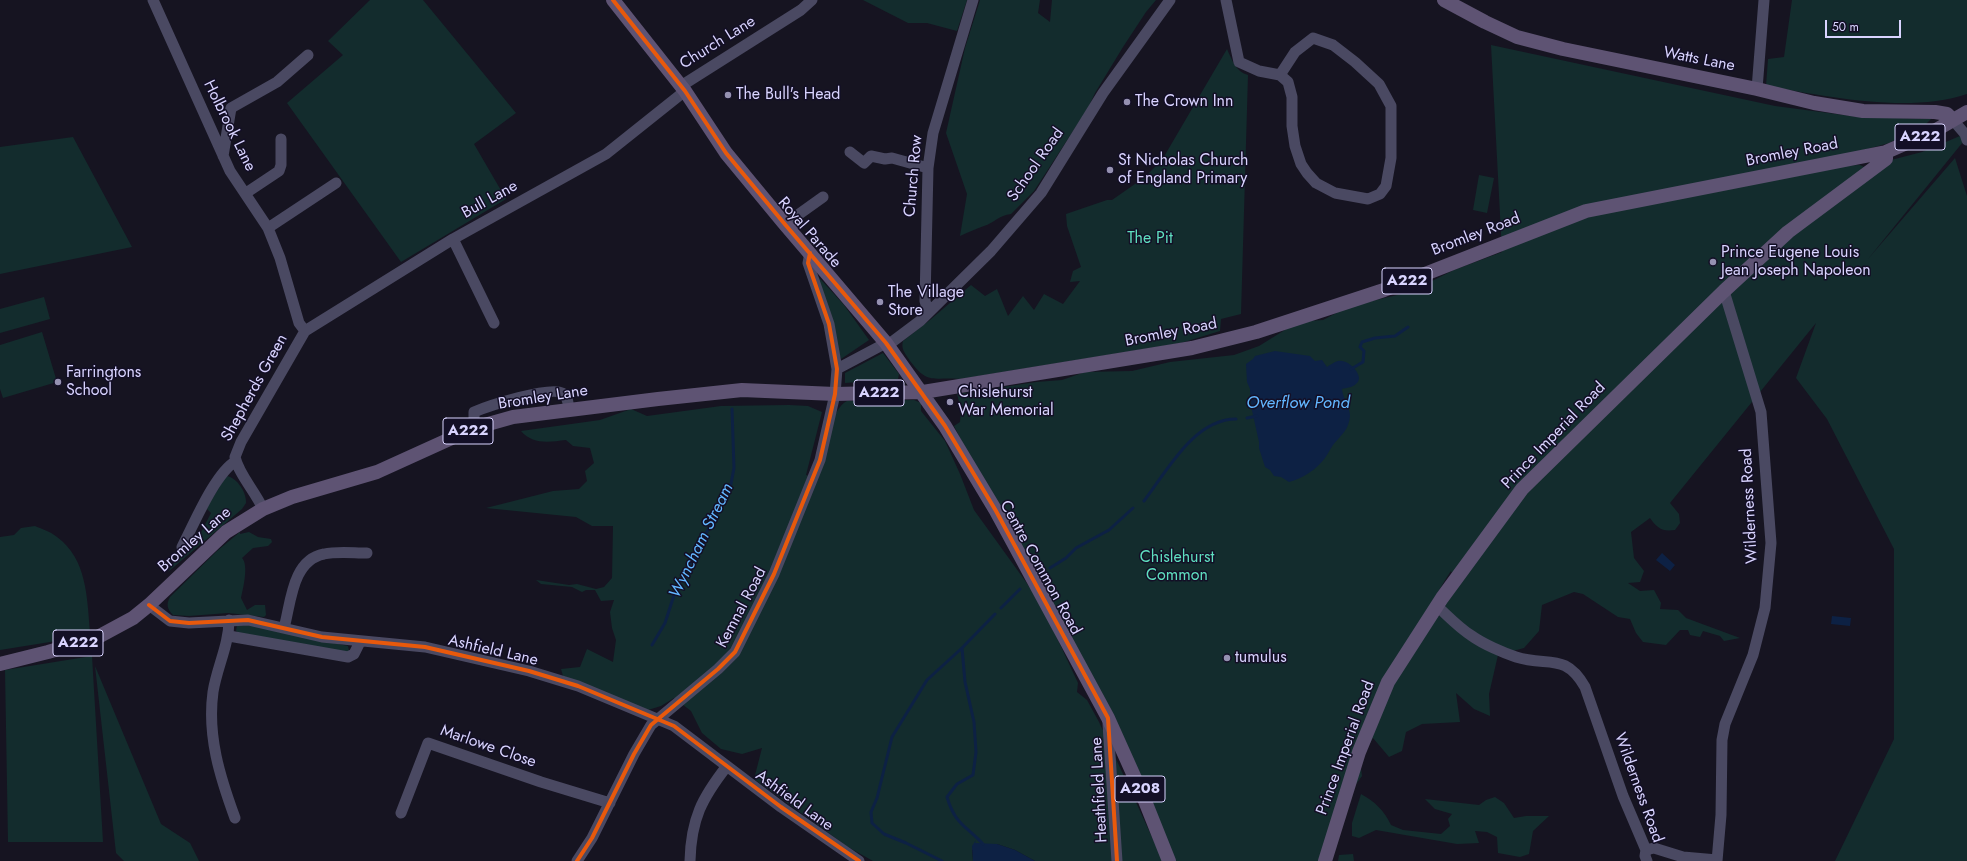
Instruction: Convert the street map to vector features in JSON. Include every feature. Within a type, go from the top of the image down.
[{"type":"main road","name":"A208","points":[[612,0],[683,88]]},
{"type":"main road","name":"Watts Lane","points":[[1444,0],[1517,37],[1563,49],[1757,89],[1814,103],[1863,111],[1935,112],[1947,114],[1953,120]]},
{"type":"main road","name":"Royal Parade","points":[[683,88],[726,154],[887,344],[923,392]]},
{"type":"main road","name":"Bromley Road","points":[[923,392],[1192,348],[1236,337],[1384,290],[1586,212],[1886,152],[1967,112]]},
{"type":"main road","name":"Prince Imperial Road","points":[[1325,861],[1359,752],[1388,682],[1437,606],[1522,489],[1724,291],[1788,232],[1886,159],[1886,152]]},
{"type":"main road","name":"Bromley Lane","points":[[149,605],[221,535],[262,509],[292,497],[377,472],[474,428],[513,417],[569,409],[742,390],[835,394],[923,392]]},
{"type":"main road","name":"Centre Common Road","points":[[923,392],[996,511],[1108,718],[1143,796],[1169,861]]},
{"type":"main road","name":"A222","points":[[0,664],[96,638],[133,618],[149,605]]},
{"type":"street","name":"Holbrook Lane","points":[[153,0],[230,171],[268,228],[280,258],[299,323],[305,331]]},
{"type":"street","name":"Church Lane","points":[[683,88],[801,10],[812,0]]},
{"type":"street","name":"Church Row","points":[[928,311],[925,301],[928,168],[933,133],[973,0]]},
{"type":"street","name":"School Road","points":[[837,369],[887,344],[911,329],[991,251],[1041,193],[1103,93],[1170,0]]},
{"type":"street","points":[[1226,0],[1239,62],[1260,71],[1280,75],[1288,82],[1292,97],[1292,126],[1295,146],[1301,164],[1307,173],[1324,188],[1335,193],[1368,199],[1380,194],[1386,186],[1391,158],[1391,106],[1379,84],[1333,45],[1313,38],[1294,52],[1280,75]]},
{"type":"street","points":[[1757,89],[1764,0]]},
{"type":"street","points":[[223,156],[231,108],[277,82],[308,55]]},
{"type":"street","name":"Bull Lane","points":[[305,331],[453,239],[606,154],[683,88]]},
{"type":"street","points":[[1953,120],[1965,134],[1967,140]]},
{"type":"street","points":[[246,193],[279,171],[281,165],[281,139]]},
{"type":"street","points":[[850,152],[864,163],[871,156],[885,159],[892,158],[928,168]]},
{"type":"street","points":[[268,228],[336,183]]},
{"type":"street","points":[[788,229],[798,221],[796,217],[824,197]]},
{"type":"street","points":[[453,239],[494,323]]},
{"type":"street","name":"Kemnal Road","points":[[577,861],[592,838],[634,754],[651,725],[718,669],[735,652],[774,574],[820,460],[835,394],[837,369],[829,324],[808,263],[810,253]]},
{"type":"street","name":"Wilderness Road","points":[[1717,861],[1721,815],[1722,740],[1725,724],[1753,655],[1765,608],[1771,544],[1761,412],[1724,291]]},
{"type":"street","name":"Shepherds Green","points":[[262,509],[257,496],[235,457],[305,331]]},
{"type":"street","points":[[474,428],[474,412],[487,406],[523,396],[557,391],[563,393],[567,398],[569,409]]},
{"type":"street","name":"Shepherds Green","points":[[182,547],[225,469],[236,461]]},
{"type":"street","points":[[284,628],[295,580],[302,568],[310,560],[323,554],[367,553]]},
{"type":"street","name":"Ashfield Lane","points":[[149,605],[166,619],[175,622],[248,620],[322,637],[360,642],[425,647],[529,671],[578,686],[674,726],[781,807],[859,861]]},
{"type":"street","name":"Wilderness Road","points":[[1437,606],[1472,636],[1517,657],[1560,663],[1571,668],[1579,676],[1585,687],[1623,796],[1646,855]]},
{"type":"street","points":[[229,620],[229,636],[213,692],[212,719],[213,744],[221,782],[235,818]]},
{"type":"street","points":[[229,636],[348,657],[354,654],[360,642]]},
{"type":"street","name":"Heathfield Lane","points":[[1108,718],[1117,861]]},
{"type":"street","name":"Marlowe Close","points":[[401,813],[428,743],[541,782],[610,803]]},
{"type":"street","points":[[690,861],[690,843],[698,811],[709,789],[727,766]]},
{"type":"street","points":[[1646,855],[1654,848],[1683,857],[1717,861]]},
{"type":"green space","points":[[370,0],[423,0],[516,113],[474,144],[506,199],[401,262],[287,103],[343,55],[328,41]]},
{"type":"green space","points":[[863,0],[967,0],[957,31],[927,23],[908,23]]},
{"type":"green space","points":[[980,0],[1040,0],[1038,13],[1050,22],[1052,0],[1156,0],[1146,12],[1123,47],[1095,93],[1088,108],[1034,191],[1011,214],[1003,216],[988,225],[960,236],[967,194],[946,133],[965,48]]},
{"type":"green space","points":[[1792,0],[1967,0],[1967,94],[1944,100],[1919,103],[1893,103],[1840,98],[1766,86],[1768,59],[1784,57]]},
{"type":"green space","name":"Chislehurst Common","points":[[1491,45],[1775,106],[1859,117],[1931,119],[1926,124],[1889,143],[1817,163],[1834,166],[1860,165],[1864,167],[1922,152],[1967,133],[1967,137],[1868,259],[1955,158],[1967,196],[1967,861],[1835,861],[1894,739],[1894,549],[1827,419],[1796,378],[1816,323],[1670,503],[1679,514],[1680,523],[1675,530],[1663,530],[1650,518],[1631,532],[1634,558],[1644,571],[1640,582],[1628,583],[1640,591],[1654,590],[1661,603],[1660,609],[1678,610],[1686,618],[1740,638],[1724,641],[1720,636],[1703,631],[1700,637],[1690,635],[1688,630],[1680,630],[1666,645],[1643,642],[1636,633],[1630,619],[1618,617],[1583,594],[1574,592],[1542,605],[1539,631],[1524,648],[1498,655],[1489,694],[1490,716],[1474,709],[1456,693],[1460,722],[1422,724],[1406,732],[1402,751],[1389,757],[1373,738],[1360,761],[1362,776],[1354,787],[1319,861],[1170,861],[1151,814],[954,426],[960,422],[961,409],[957,394],[1036,382],[1062,380],[1085,372],[1132,371],[1170,362],[1234,355],[1259,346],[1288,328],[1308,321],[1323,320],[1355,305],[1410,292],[1454,270],[1502,252]],"holes":[[[1451,571],[1454,577],[1445,603],[1447,618],[1439,616],[1434,618],[1431,606]]]},
{"type":"green space","name":"The Pit","points":[[1227,49],[1237,68],[1248,75],[1241,314],[1221,319],[1220,331],[1181,343],[960,379],[930,378],[914,367],[904,352],[902,346],[903,341],[971,285],[985,296],[997,289],[1008,316],[1023,296],[1034,310],[1044,294],[1063,304],[1080,281],[1070,282],[1073,271],[1081,267],[1067,226],[1066,214],[1107,200],[1112,200],[1145,177],[1162,160]]},
{"type":"green space","points":[[73,137],[132,247],[0,274],[0,147]]},
{"type":"green space","points":[[1479,175],[1494,178],[1487,213],[1473,210]]},
{"type":"green space","points":[[814,272],[844,305],[869,340],[841,359]]},
{"type":"green space","points":[[44,297],[50,319],[0,333],[0,309]]},
{"type":"green space","points":[[42,332],[57,382],[3,398],[0,389],[0,345]]},
{"type":"green space","points":[[883,353],[899,374],[898,379],[845,383],[845,373]]},
{"type":"green space","points":[[914,400],[921,403],[921,411],[945,441],[974,510],[1043,608],[1078,683],[1077,692],[1087,700],[1099,722],[1163,861],[1035,861],[1015,850],[997,844],[972,850],[973,861],[873,861],[848,847],[754,779],[762,748],[742,754],[721,749],[702,733],[691,711],[674,698],[661,706],[648,710],[563,676],[561,669],[580,667],[587,649],[613,662],[616,640],[612,628],[610,612],[614,600],[601,601],[595,590],[586,590],[582,592],[572,587],[541,584],[536,580],[569,585],[577,584],[596,589],[604,587],[612,578],[613,526],[592,526],[576,517],[486,508],[553,491],[579,489],[587,481],[585,471],[594,463],[590,448],[573,446],[566,440],[547,442],[536,441],[521,431],[600,420],[631,409],[647,416],[721,406],[808,406],[822,412],[806,475],[814,477],[831,423],[841,406],[847,401]]},
{"type":"green space","points":[[226,476],[234,479],[243,490],[246,503],[242,509],[168,572],[185,546],[188,543],[195,544],[211,513],[207,509],[208,506]]},
{"type":"green space","points":[[35,526],[57,537],[67,546],[80,567],[84,580],[88,605],[90,632],[50,642],[0,650],[0,537],[14,535],[21,528]]},
{"type":"green space","points":[[240,532],[240,534],[249,532],[258,537],[271,539],[272,542],[268,546],[253,548],[242,558],[244,561],[245,571],[241,598],[247,610],[255,605],[265,605],[266,615],[264,617],[228,613],[189,616],[173,615],[169,611],[168,606],[170,597],[217,551]]},
{"type":"green space","points":[[237,625],[256,626],[348,646],[349,651],[347,653],[239,633],[236,631]]},
{"type":"green space","points":[[92,656],[103,842],[8,842],[5,670]]},
{"type":"green space","points":[[95,666],[161,824],[190,843],[199,861],[124,861],[116,853]]},
{"type":"green space","points":[[1361,794],[1379,807],[1391,825],[1403,830],[1441,834],[1450,826],[1448,819],[1452,814],[1435,809],[1425,799],[1479,805],[1486,800],[1495,797],[1504,803],[1514,818],[1526,816],[1549,816],[1533,831],[1529,854],[1520,857],[1498,853],[1497,837],[1487,832],[1475,831],[1479,843],[1457,844],[1376,830],[1359,838],[1352,836],[1352,823]]},
{"type":"green space","points":[[1353,854],[1354,861],[1338,861],[1339,855]]},
{"type":"water","name":"Overflow Pond","points":[[1275,351],[1310,356],[1315,361],[1322,360],[1327,367],[1337,361],[1346,362],[1354,368],[1359,376],[1359,380],[1356,384],[1342,389],[1350,416],[1348,425],[1344,432],[1314,470],[1294,481],[1289,482],[1281,477],[1274,476],[1270,470],[1265,467],[1259,448],[1251,406],[1250,389],[1247,382],[1246,364],[1255,356]]},
{"type":"water","points":[[1662,553],[1675,565],[1670,571],[1656,560]]},
{"type":"water","points":[[1832,616],[1851,618],[1850,626],[1831,624]]},
{"type":"water","points":[[976,840],[975,843],[997,844],[1015,850],[1035,861],[973,861],[972,846]]},
{"type":"waterway","points":[[1351,369],[1363,362],[1364,351],[1360,347],[1362,342],[1375,338],[1395,336],[1408,327]]},
{"type":"waterway","name":"Wyncham Stream","points":[[652,645],[665,623],[676,589],[730,489],[734,468],[732,409]]},
{"type":"waterway","points":[[1247,418],[1257,416]]},
{"type":"waterway","points":[[1144,501],[1172,462],[1194,437],[1221,421],[1236,419]]},
{"type":"waterway","points":[[1050,568],[1066,558],[1076,548],[1109,530],[1133,508]]},
{"type":"waterway","points":[[1001,608],[1020,589]]},
{"type":"waterway","points":[[983,844],[957,819],[947,797],[957,784],[973,775],[976,752],[974,722],[965,682],[962,648],[995,614]]},
{"type":"waterway","points":[[942,861],[884,834],[872,823],[871,812],[877,798],[892,737],[927,680],[962,648]]},
{"type":"cycle path","points":[[613,0],[685,91],[726,153],[886,343],[945,426],[996,511],[1108,718],[1117,861]]},
{"type":"cycle path","points":[[577,861],[592,838],[634,754],[651,725],[718,669],[735,652],[774,574],[820,460],[835,394],[837,369],[829,324],[808,263],[810,253]]},
{"type":"cycle path","points":[[149,605],[170,621],[189,623],[248,620],[322,637],[425,647],[529,671],[578,686],[674,726],[781,807],[859,861]]},
{"type":"place","name":"The Bull's Head","points":[[728,95]]},
{"type":"place","name":"The Crown Inn","points":[[1127,102]]},
{"type":"place","name":"St Nicholas Church of England Primary","points":[[1110,170]]},
{"type":"place","name":"Prince Eugene Louis Jean Joseph Napoleon","points":[[1713,262]]},
{"type":"place","name":"The Village Store","points":[[880,302]]},
{"type":"place","name":"Farringtons School","points":[[58,382]]},
{"type":"place","name":"Chislehurst War Memorial","points":[[950,402]]},
{"type":"place","name":"tumulus","points":[[1227,658]]}]
